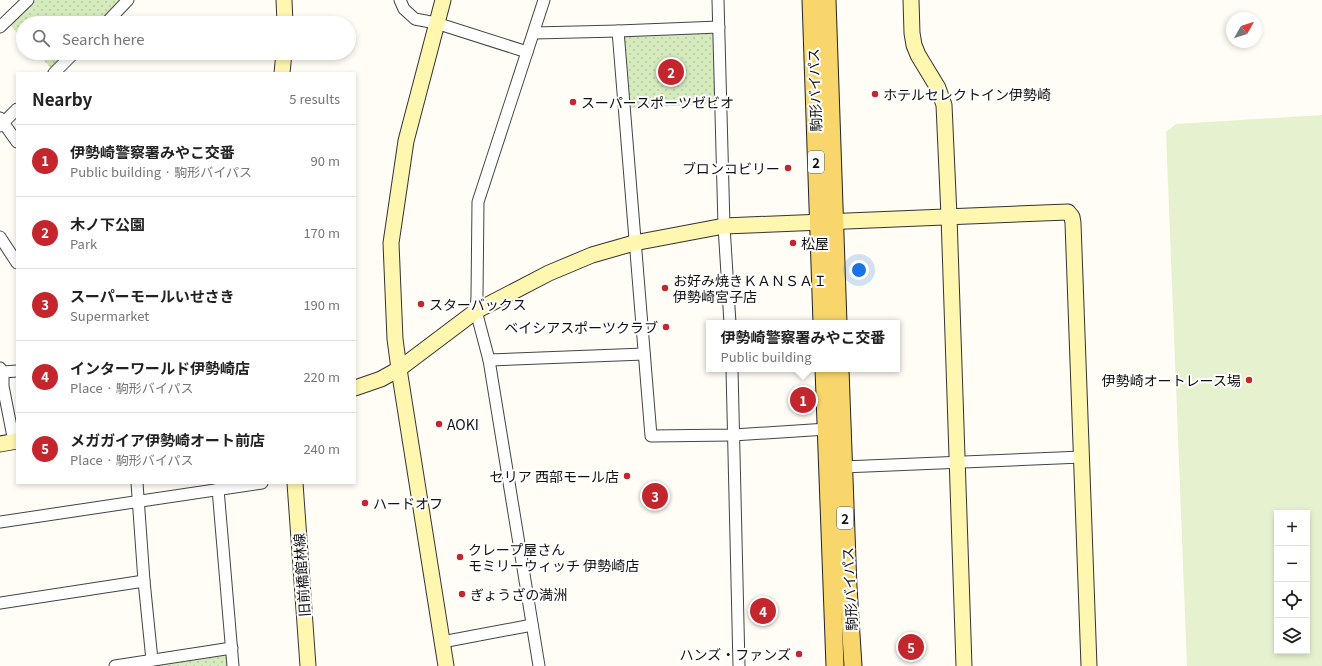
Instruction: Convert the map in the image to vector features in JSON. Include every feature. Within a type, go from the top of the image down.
[{"type":"main road","name":"駒形バイパス","points":[[811,0],[827,221],[838,320]]},
{"type":"main road","name":"駒形バイパス","points":[[822,320],[827,221],[827,0]]},
{"type":"main road","name":"駒形バイパス","points":[[824,372],[835,666]]},
{"type":"main road","name":"駒形バイパス","points":[[840,372],[848,587],[853,666]]},
{"type":"street","points":[[0,27],[28,0]]},
{"type":"street","points":[[113,16],[128,0]]},
{"type":"street","points":[[284,0],[285,16]]},
{"type":"street","points":[[400,0],[404,9],[415,19],[436,23],[527,52]]},
{"type":"street","points":[[443,0],[406,141],[391,243],[395,339],[446,666]]},
{"type":"street","points":[[539,666],[489,360],[476,311],[478,202],[544,0]]},
{"type":"street","points":[[718,0],[724,226],[730,320]]},
{"type":"street","points":[[911,0],[914,45],[918,56],[938,88],[944,105],[964,666]]},
{"type":"street","points":[[534,33],[618,32],[719,27]]},
{"type":"street","points":[[618,32],[634,243],[651,436],[733,435],[827,430]]},
{"type":"street","points":[[55,72],[67,60]]},
{"type":"street","points":[[282,72],[283,60]]},
{"type":"street","points":[[16,110],[1,122],[16,141]]},
{"type":"street","points":[[356,388],[399,369],[476,311],[549,273],[592,255],[634,243],[724,226],[1068,212],[1072,217],[1073,230],[1089,666]]},
{"type":"street","points":[[0,238],[16,262]]},
{"type":"street","points":[[489,360],[644,354]]},
{"type":"street","points":[[10,442],[1,370],[16,370]]},
{"type":"street","points":[[732,372],[739,666]]},
{"type":"street","points":[[843,467],[1082,457]]},
{"type":"street","points":[[137,484],[144,581],[152,660]]},
{"type":"street","points":[[0,522],[255,484]]},
{"type":"street","name":"旧前橋館林線","points":[[295,484],[308,666]]},
{"type":"street","points":[[218,489],[234,666]]},
{"type":"street","points":[[0,603],[144,581]]},
{"type":"street","points":[[442,642],[532,625]]},
{"type":"street","points":[[115,666],[232,648]]},
{"type":"green space","points":[[36,0],[120,0],[120,2],[106,16],[19,16]]},
{"type":"green space","points":[[16,19],[16,31],[10,25]]},
{"type":"green space","points":[[713,33],[715,35],[716,104],[629,108],[624,39],[626,36]]},
{"type":"green space","points":[[44,60],[61,60],[52,69]]},
{"type":"green space","name":"伊勢崎オートレース場","points":[[1322,115],[1322,666],[1187,666],[1166,132],[1176,124]]},
{"type":"green space","points":[[224,655],[228,658],[229,666],[153,666]]},
{"type":"place","name":"木ノ下公園","points":[[671,72]]},
{"type":"place","name":"ホテルセレクトイン伊勢崎","points":[[875,94]]},
{"type":"place","name":"スーパースポーツゼビオ","points":[[573,102]]},
{"type":"place","name":"ブロンコビリー","points":[[788,168]]},
{"type":"place","name":"松屋","points":[[793,243]]},
{"type":"place","name":"お好み焼きＫＡＮＳＡＩ 伊勢崎宮子店","points":[[665,288]]},
{"type":"place","name":"スターバックス","points":[[421,304]]},
{"type":"place","name":"ベイシアスポーツクラブ","points":[[666,327]]},
{"type":"place","name":"伊勢崎オートレース場","points":[[1249,380]]},
{"type":"place","name":"伊勢崎警察署みやこ交番","points":[[803,400]]},
{"type":"place","name":"AOKI","points":[[439,424]]},
{"type":"place","name":"セリア 西部モール店","points":[[627,476]]},
{"type":"place","name":"スーパーモールいせさき","points":[[655,496]]},
{"type":"place","name":"ハードオフ","points":[[365,503]]},
{"type":"place","name":"クレープ屋さん モミリーウィッチ 伊勢崎店","points":[[460,557]]},
{"type":"place","name":"ぎょうざの満洲","points":[[462,594]]},
{"type":"place","name":"インターワールド伊勢崎店","points":[[763,611]]},
{"type":"place","name":"メガガイア伊勢崎オート前店","points":[[911,647]]},
{"type":"place","name":"ハンズ・ファンズ","points":[[799,654]]}]
